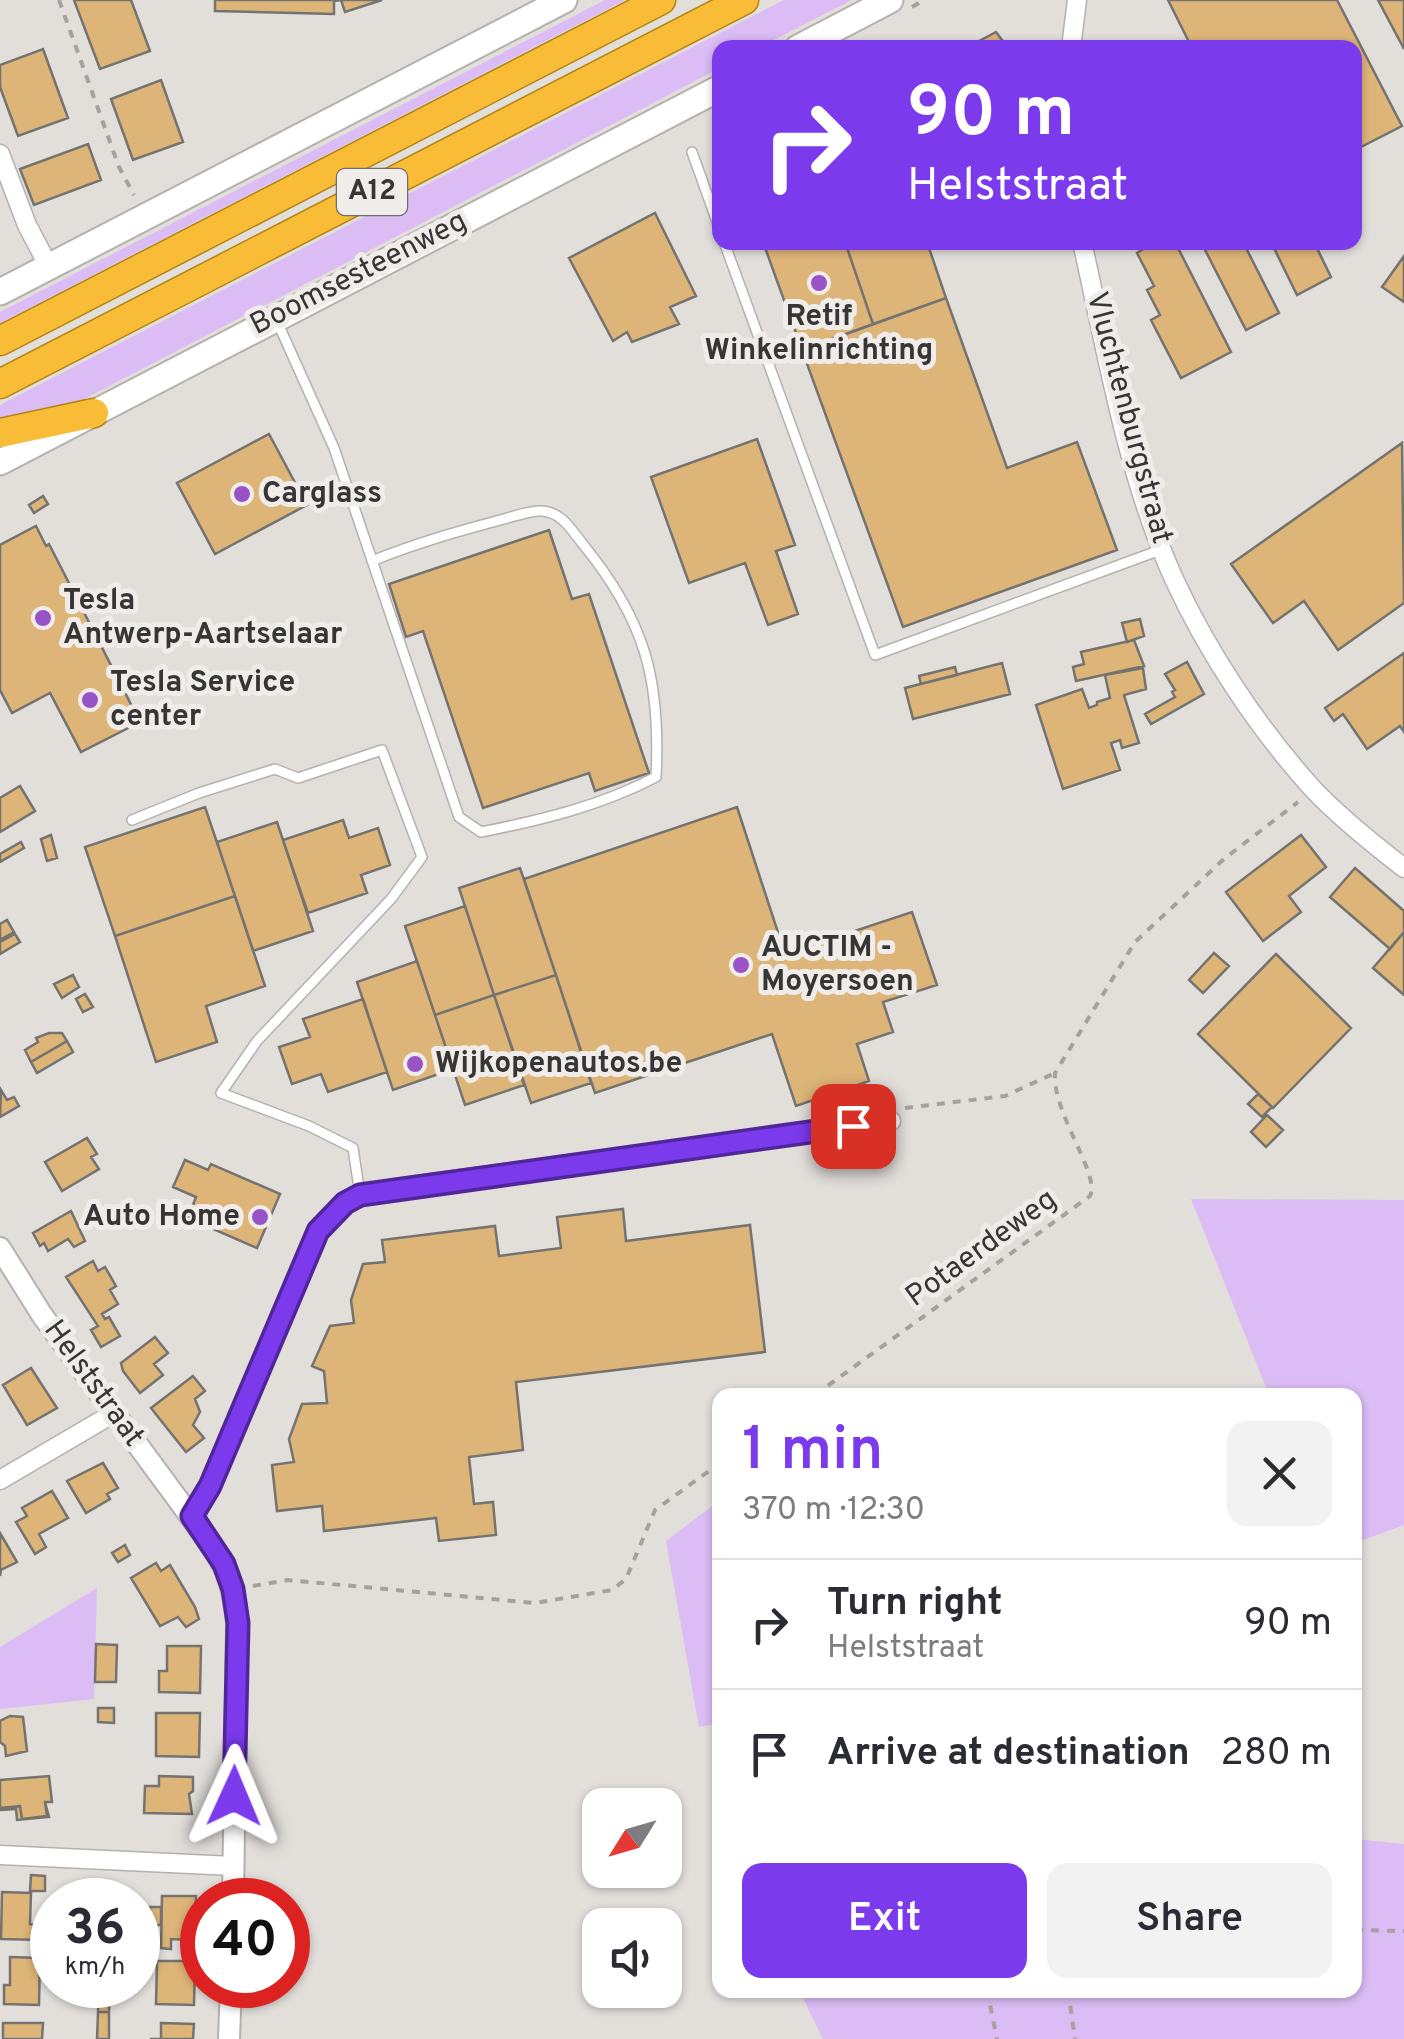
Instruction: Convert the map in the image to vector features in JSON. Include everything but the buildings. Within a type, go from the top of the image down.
[{"type":"highway","name":"A12","points":[[0,341],[661,0]]},
{"type":"highway","name":"A12","points":[[0,384],[744,0]]},
{"type":"highway","points":[[0,433],[94,413]]},
{"type":"main road","points":[[0,292],[564,0]]},
{"type":"main road","points":[[813,40],[890,0]]},
{"type":"main road","name":"Boomsesteenweg","points":[[0,462],[712,92]]},
{"type":"street","points":[[1072,40],[1076,0]]},
{"type":"street","points":[[0,154],[27,226],[49,267]]},
{"type":"street","name":"Vluchtenburgstraat","points":[[1084,250],[1120,408],[1163,549],[1181,593],[1230,678],[1314,790],[1404,868]]},
{"type":"street","points":[[192,1516],[210,1486],[318,1231],[345,1203],[360,1195],[891,1121]]},
{"type":"street","name":"Helststraat","points":[[0,1248],[42,1314],[224,1564],[238,1623],[234,1878]]},
{"type":"street","points":[[0,1480],[114,1413]]},
{"type":"street","points":[[0,1856],[234,1866]]},
{"type":"street","points":[[230,2039],[231,2008]]},
{"type":"lane","points":[[692,152],[712,208]]},
{"type":"lane","points":[[727,250],[875,655],[1163,549]]},
{"type":"lane","points":[[275,316],[334,448],[372,561],[459,816],[482,832],[540,820],[618,796],[656,777],[659,724],[646,657],[620,596],[602,566],[562,518],[540,510],[430,538],[372,561]]},
{"type":"lane","points":[[132,820],[275,769],[298,778],[382,750],[422,856],[390,899],[257,1041],[221,1093],[309,1126],[353,1148],[360,1195]]},
{"type":"path","points":[[59,0],[119,166],[147,216]]},
{"type":"path","points":[[891,1121],[904,1109],[1005,1096],[1055,1074],[1135,942],[1224,858],[1314,790]]},
{"type":"path","name":"Potaerdeweg","points":[[826,1388],[1090,1196],[1093,1182],[1058,1106],[1055,1074]]},
{"type":"path","points":[[233,1589],[288,1580],[535,1603],[612,1590],[626,1580],[655,1510],[712,1469]]},
{"type":"path","points":[[1362,1930],[1404,1931]]},
{"type":"path","points":[[990,1998],[998,2039]]},
{"type":"path","points":[[1069,1998],[1075,2039]]},
{"type":"shaded area","points":[[605,0],[625,0],[0,323],[0,312]]},
{"type":"shaded area","points":[[784,0],[852,0],[774,40],[712,40],[712,72],[67,408],[0,426],[0,405]]},
{"type":"shaded area","points":[[1191,1199],[1404,1200],[1404,1525],[1362,1540],[1362,1388],[1266,1388]]},
{"type":"shaded area","points":[[712,1506],[712,1725],[699,1727],[666,1541]]},
{"type":"shaded area","points":[[97,1588],[94,1699],[0,1709],[0,1647]]},
{"type":"shaded area","points":[[1362,1840],[1404,1844],[1404,2039],[823,2039],[803,1998],[1362,1998]]},
{"type":"place","name":"Retif Winkelinrichting","points":[[819,283]]},
{"type":"place","name":"Carglass","points":[[242,494]]},
{"type":"place","name":"Tesla Antwerp-Aartselaar","points":[[43,618]]},
{"type":"place","name":"Tesla Service center","points":[[90,700]]},
{"type":"place","name":"AUCTIM - Moyersoen","points":[[741,965]]},
{"type":"place","name":"Wijkopenautos.be","points":[[415,1064]]},
{"type":"place","name":"Auto Home","points":[[260,1217]]},
{"type":"route","points":[[234,1796],[238,1623],[233,1589],[224,1564],[192,1516],[210,1486],[318,1231],[345,1203],[360,1195],[395,1188],[853,1126]]}]
